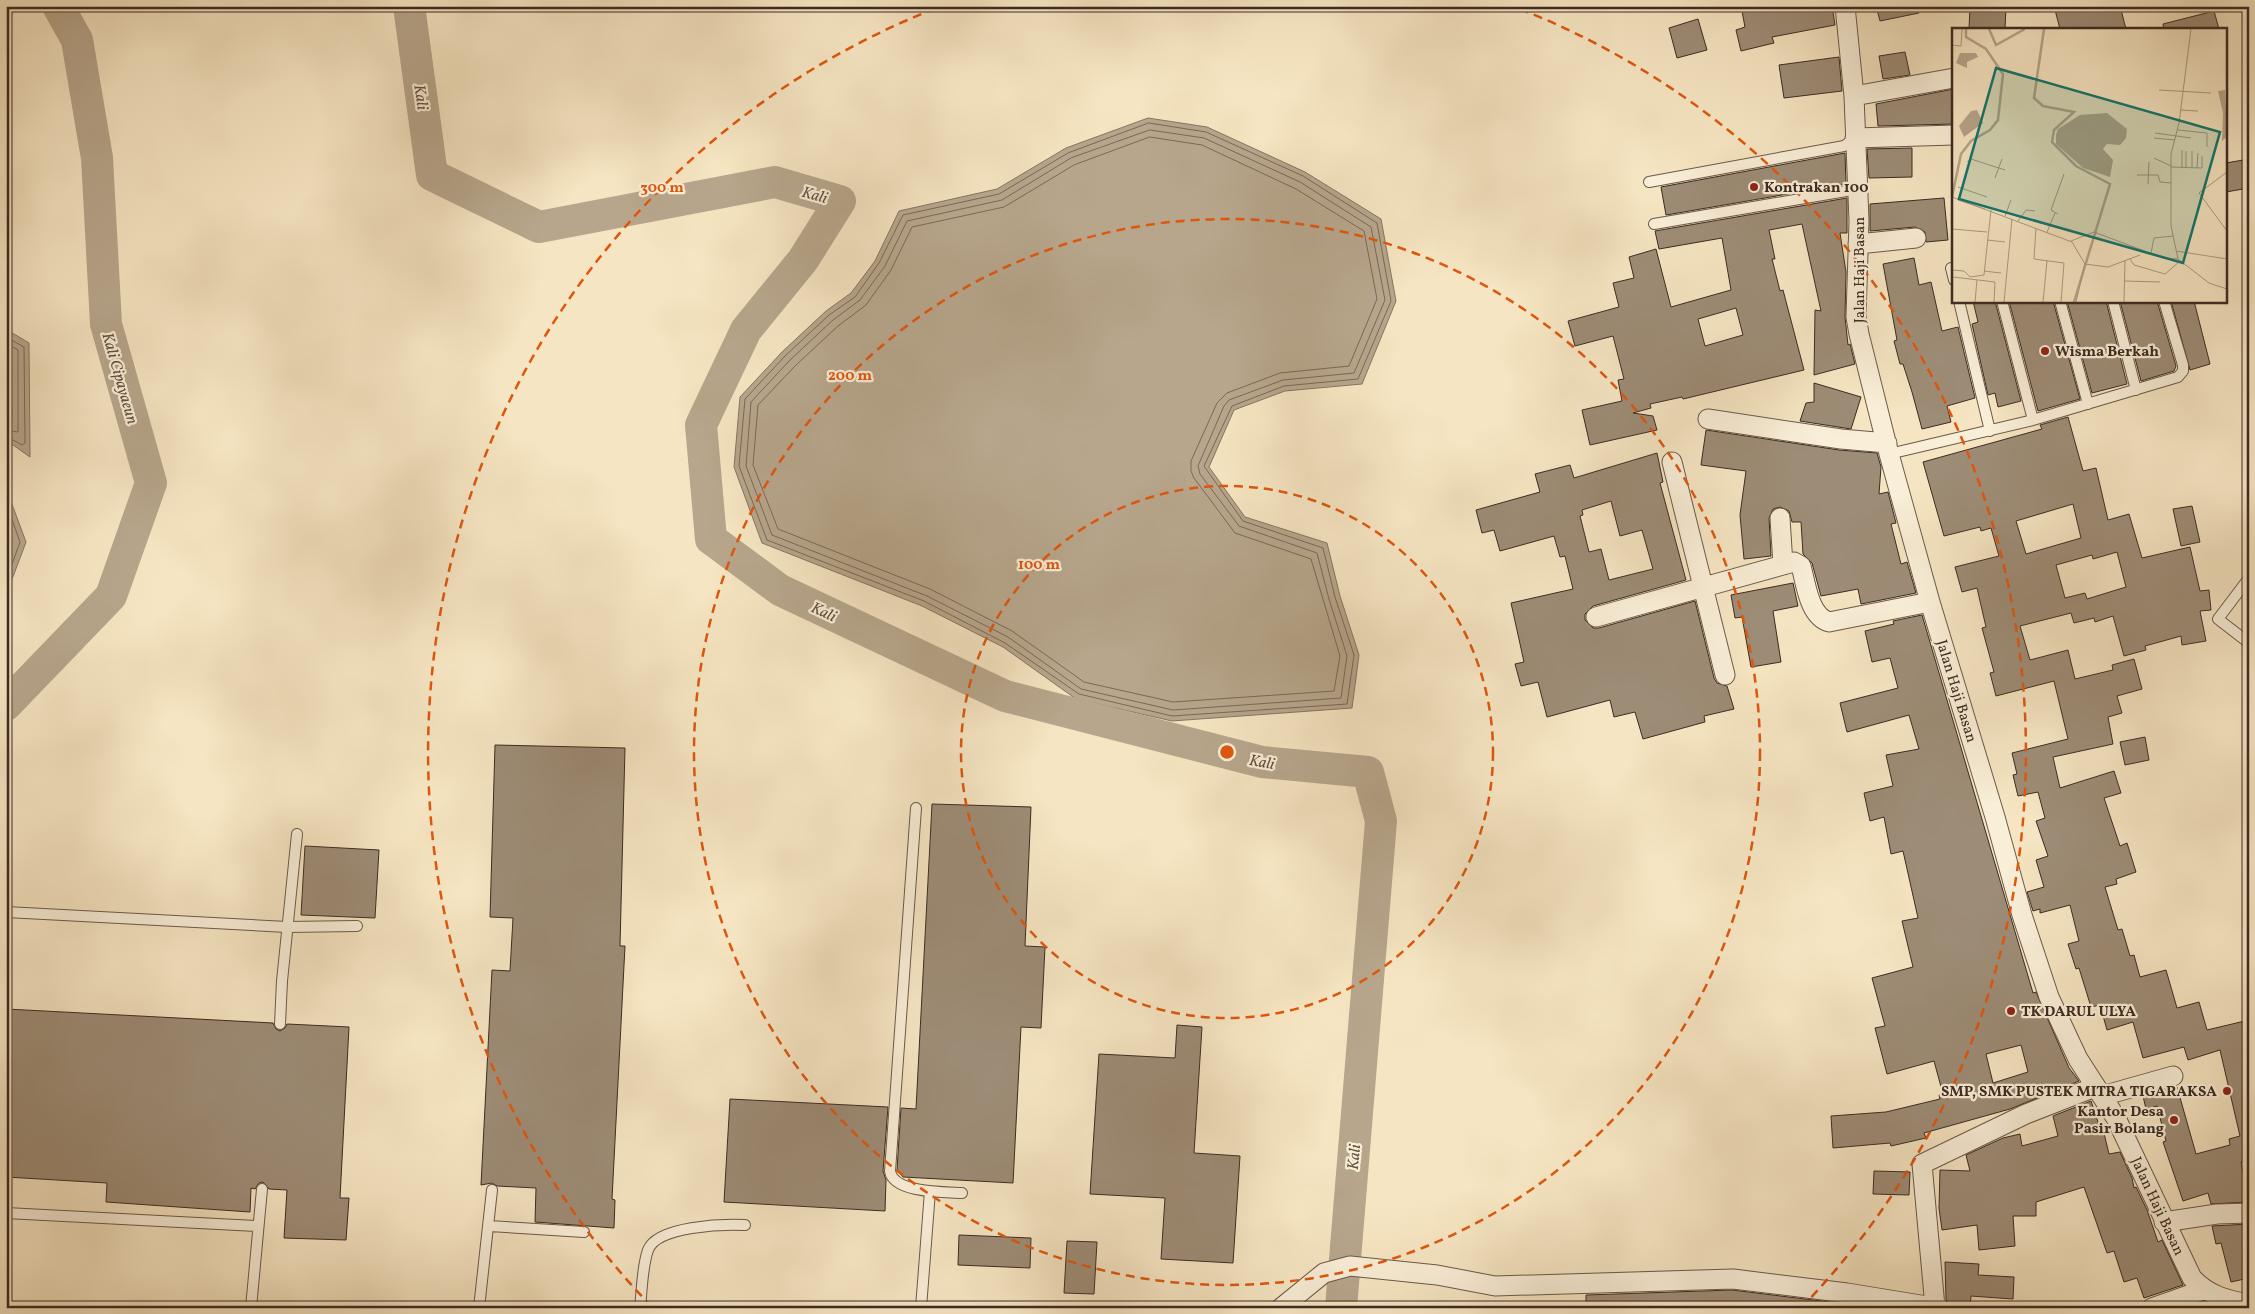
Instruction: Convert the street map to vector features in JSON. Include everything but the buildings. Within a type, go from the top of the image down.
[{"type":"street","name":"Jalan Haji Basan","points":[[1845,6],[1854,96],[1858,189],[1856,317],[1888,449],[1930,602],[1995,817],[2022,915],[2049,997],[2078,1060],[2129,1145],[2192,1278],[2203,1290],[2222,1304],[2249,1304]]},
{"type":"street","points":[[1854,96],[1952,78]]},
{"type":"street","points":[[1855,138],[1952,135]]},
{"type":"street","points":[[1858,244],[1916,238]]},
{"type":"street","points":[[1708,419],[1840,439],[1888,449]]},
{"type":"street","points":[[1672,462],[1725,674]]},
{"type":"street","points":[[1780,518],[1783,565]]},
{"type":"street","points":[[1596,617],[1704,589],[1794,562],[1801,566],[1812,605],[1818,616],[1829,622],[1930,602]]},
{"type":"street","points":[[1281,1308],[1324,1273],[1350,1266],[1437,1275],[1503,1286],[1733,1279],[1847,1293],[1937,1308],[1922,1164],[2026,1114],[2098,1091],[2173,1076]]},
{"type":"street","points":[[2164,1222],[2217,1214],[2249,1213]]},
{"type":"street","points":[[2152,1308],[2203,1290]]},
{"type":"lane","points":[[1649,182],[1844,146],[1855,138]]},
{"type":"lane","points":[[1654,224],[1858,189]]},
{"type":"lane","points":[[1951,268],[1952,272]]},
{"type":"lane","points":[[1959,302],[1990,431]]},
{"type":"lane","points":[[2002,302],[2033,420]]},
{"type":"lane","points":[[2060,302],[2088,404]]},
{"type":"lane","points":[[2114,302],[2136,390]]},
{"type":"lane","points":[[1888,449],[1990,431],[2178,377],[2183,371],[2183,365],[2164,302]]},
{"type":"lane","points":[[2249,578],[2218,619],[2249,644]]},
{"type":"lane","points":[[916,808],[890,1171],[891,1177],[896,1183],[930,1191],[962,1193]]},
{"type":"lane","points":[[280,1024],[287,927],[297,834]]},
{"type":"lane","points":[[6,912],[287,927],[357,926]]},
{"type":"lane","points":[[251,1308],[262,1189]]},
{"type":"lane","points":[[479,1308],[492,1190]]},
{"type":"lane","points":[[920,1308],[930,1191]]},
{"type":"lane","points":[[6,1213],[258,1226]]},
{"type":"lane","points":[[640,1308],[648,1251],[653,1241],[663,1236],[712,1225],[745,1225]]},
{"type":"lane","points":[[489,1226],[584,1232]]},
{"type":"water","points":[[1148,118],[1207,127],[1305,172],[1381,219],[1396,301],[1362,384],[1285,391],[1234,410],[1209,467],[1245,517],[1327,543],[1340,596],[1359,655],[1352,708],[1172,721],[1076,699],[1003,647],[922,606],[762,543],[734,467],[740,397],[782,352],[826,311],[851,293],[875,261],[899,211],[997,189],[1066,148]]},
{"type":"water","points":[[9,331],[29,343],[30,457],[6,440],[6,333]]},
{"type":"water","points":[[6,488],[26,542],[11,582],[6,590]]},
{"type":"waterway","name":"Kali Cipayaeun","points":[[6,705],[111,596],[151,483],[106,324],[97,158],[77,40],[58,6]]},
{"type":"waterway","name":"Kali","points":[[409,6],[432,175],[539,227],[775,182],[840,201],[803,260],[746,330],[701,425],[711,539],[780,590],[1005,696],[1262,762],[1368,772],[1381,821],[1341,1308]]},
{"type":"place","name":"Kontrakan 100","points":[[1754,187]]},
{"type":"place","name":"Wisma Berkah","points":[[2045,351]]},
{"type":"place","name":"TK DARUL ULYA","points":[[2011,1011]]},
{"type":"place","name":"SMP, SMK PUSTEK MITRA TIGARAKSA","points":[[2227,1091]]},
{"type":"place","name":"Kantor Desa Pasir Bolang","points":[[2174,1120]]}]
